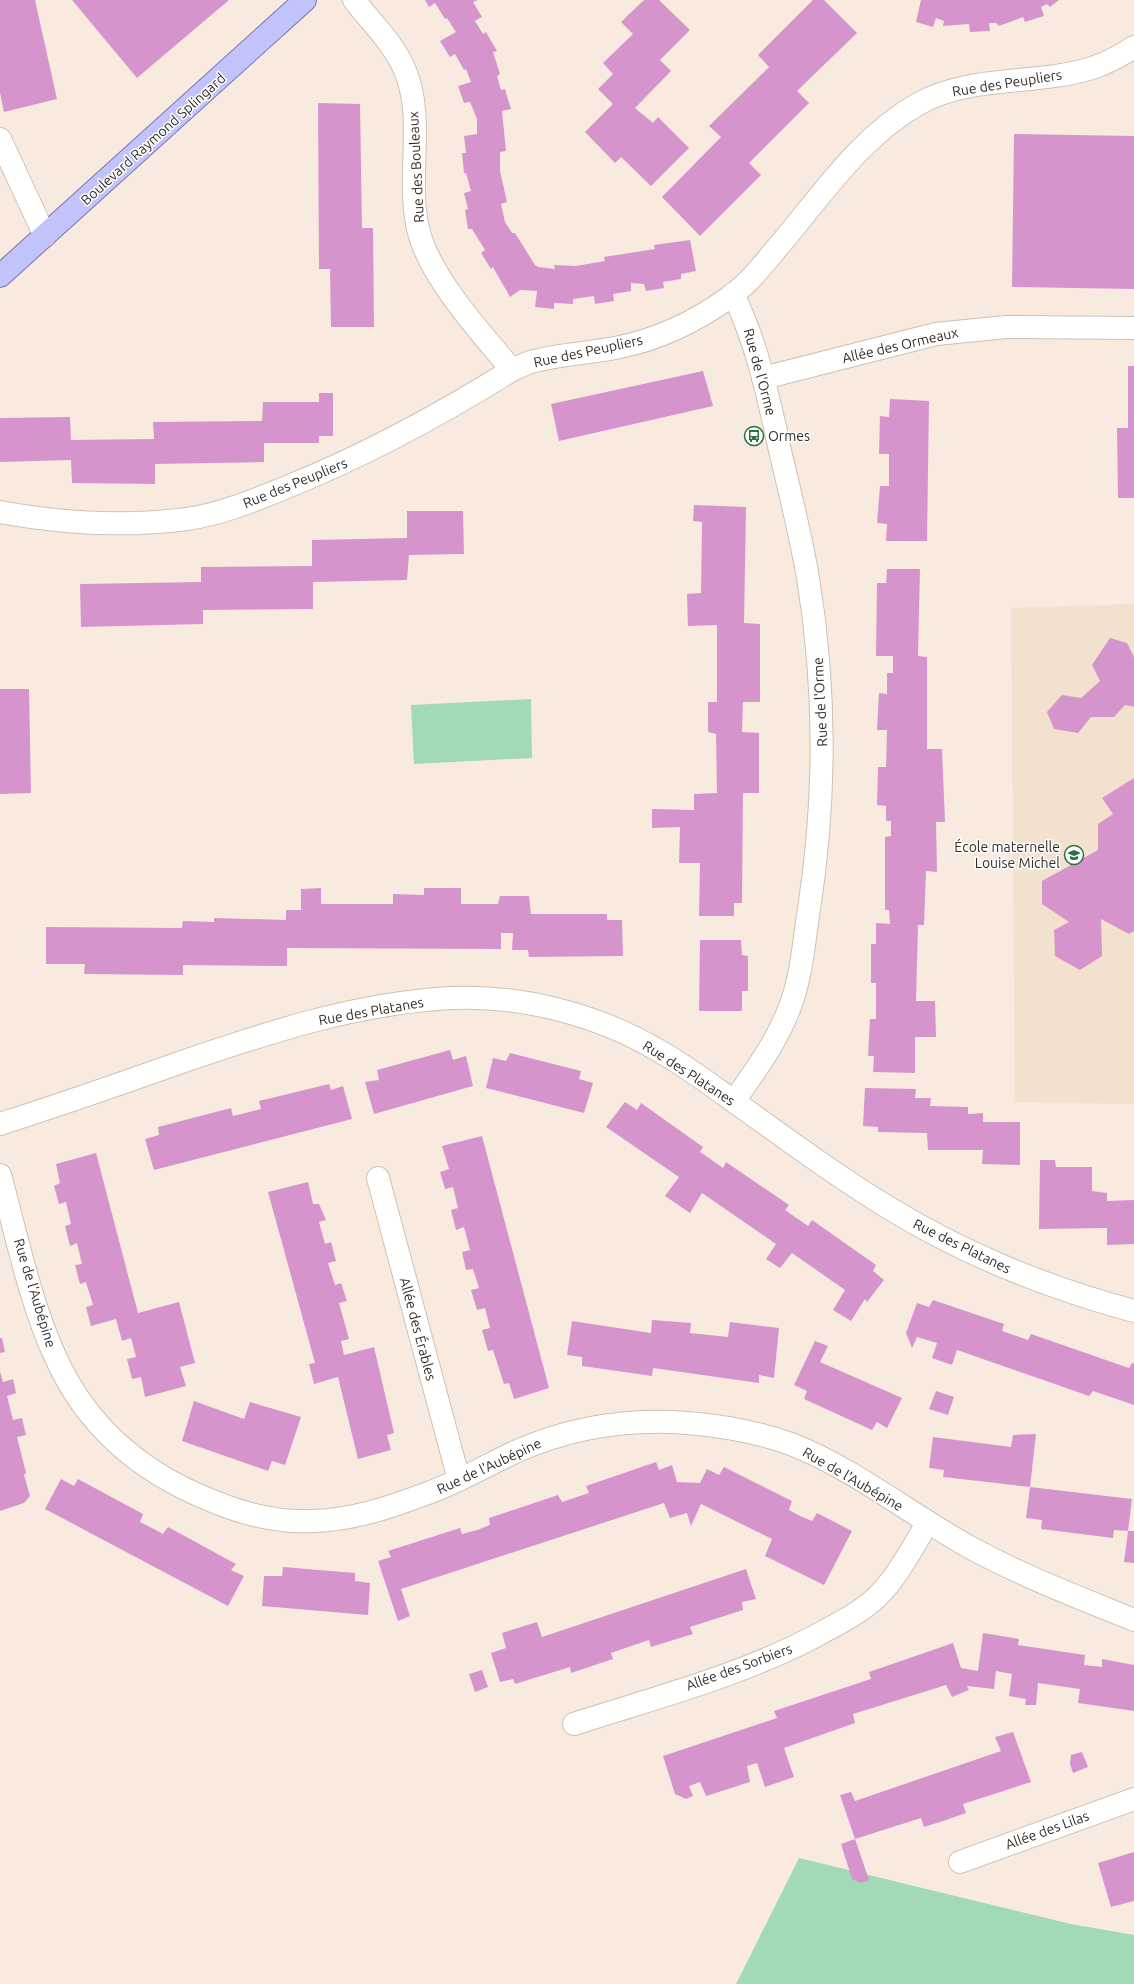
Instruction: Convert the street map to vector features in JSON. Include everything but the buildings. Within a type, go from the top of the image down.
[{"type":"main road","name":"Boulevard Raymond Splingard","points":[[0,276],[304,0]]},
{"type":"street","name":"Rue des Bouleaux","points":[[354,0],[398,56],[409,82],[414,113],[416,220],[426,254],[444,283],[512,370]]},
{"type":"street","name":"Rue des Peupliers","points":[[0,512],[62,520],[128,522],[188,519],[224,510],[319,474],[364,454],[429,420],[512,370],[538,360],[615,348],[653,338],[694,320],[733,294],[760,268],[850,162],[882,130],[908,110],[938,95],[958,89],[981,84],[1076,72],[1094,68],[1134,47]]},
{"type":"street","points":[[0,139],[45,236]]},
{"type":"street","name":"Rue de l'Orme","points":[[733,294],[745,318],[763,378],[799,533],[810,595],[819,666],[822,780],[820,824],[813,882],[798,980],[792,1003],[778,1036],[734,1101]]},
{"type":"street","name":"Allée des Ormeaux","points":[[763,378],[936,334],[1006,327],[1134,328]]},
{"type":"street","name":"Rue des Platanes","points":[[0,1124],[246,1040],[308,1022],[385,1005],[455,998],[497,1000],[542,1007],[582,1017],[614,1029],[665,1054],[835,1173],[928,1231],[977,1256],[1031,1278],[1088,1298],[1134,1311]]},
{"type":"street","name":"Rue de l'Aubépine","points":[[0,1175],[39,1315],[54,1356],[73,1390],[101,1427],[132,1457],[184,1490],[225,1506],[270,1518],[292,1521],[318,1521],[368,1513],[434,1491],[540,1441],[582,1428],[624,1422],[685,1423],[742,1431],[795,1446],[838,1467],[928,1522],[995,1560],[1134,1620]]},
{"type":"street","name":"Allée des Érables","points":[[378,1178],[458,1480]]},
{"type":"street","name":"Allée des Sorbiers","points":[[574,1724],[769,1659],[835,1626],[875,1598],[887,1586],[898,1573],[928,1522]]},
{"type":"street","name":"Allée des Lilas","points":[[960,1862],[1134,1799]]},
{"type":"shaded area","name":"École maternelle Louise Michel","points":[[1134,604],[1134,1104],[1015,1102],[1011,608]]},
{"type":"green space","points":[[531,699],[532,758],[414,764],[411,705]]},
{"type":"green space","points":[[799,1858],[1071,1924],[1134,1935],[1134,1984],[736,1984]]},
{"type":"place","name":"Ormes","points":[[754,436]]},
{"type":"place","name":"École maternelle Louise Michel","points":[[1074,855]]}]
